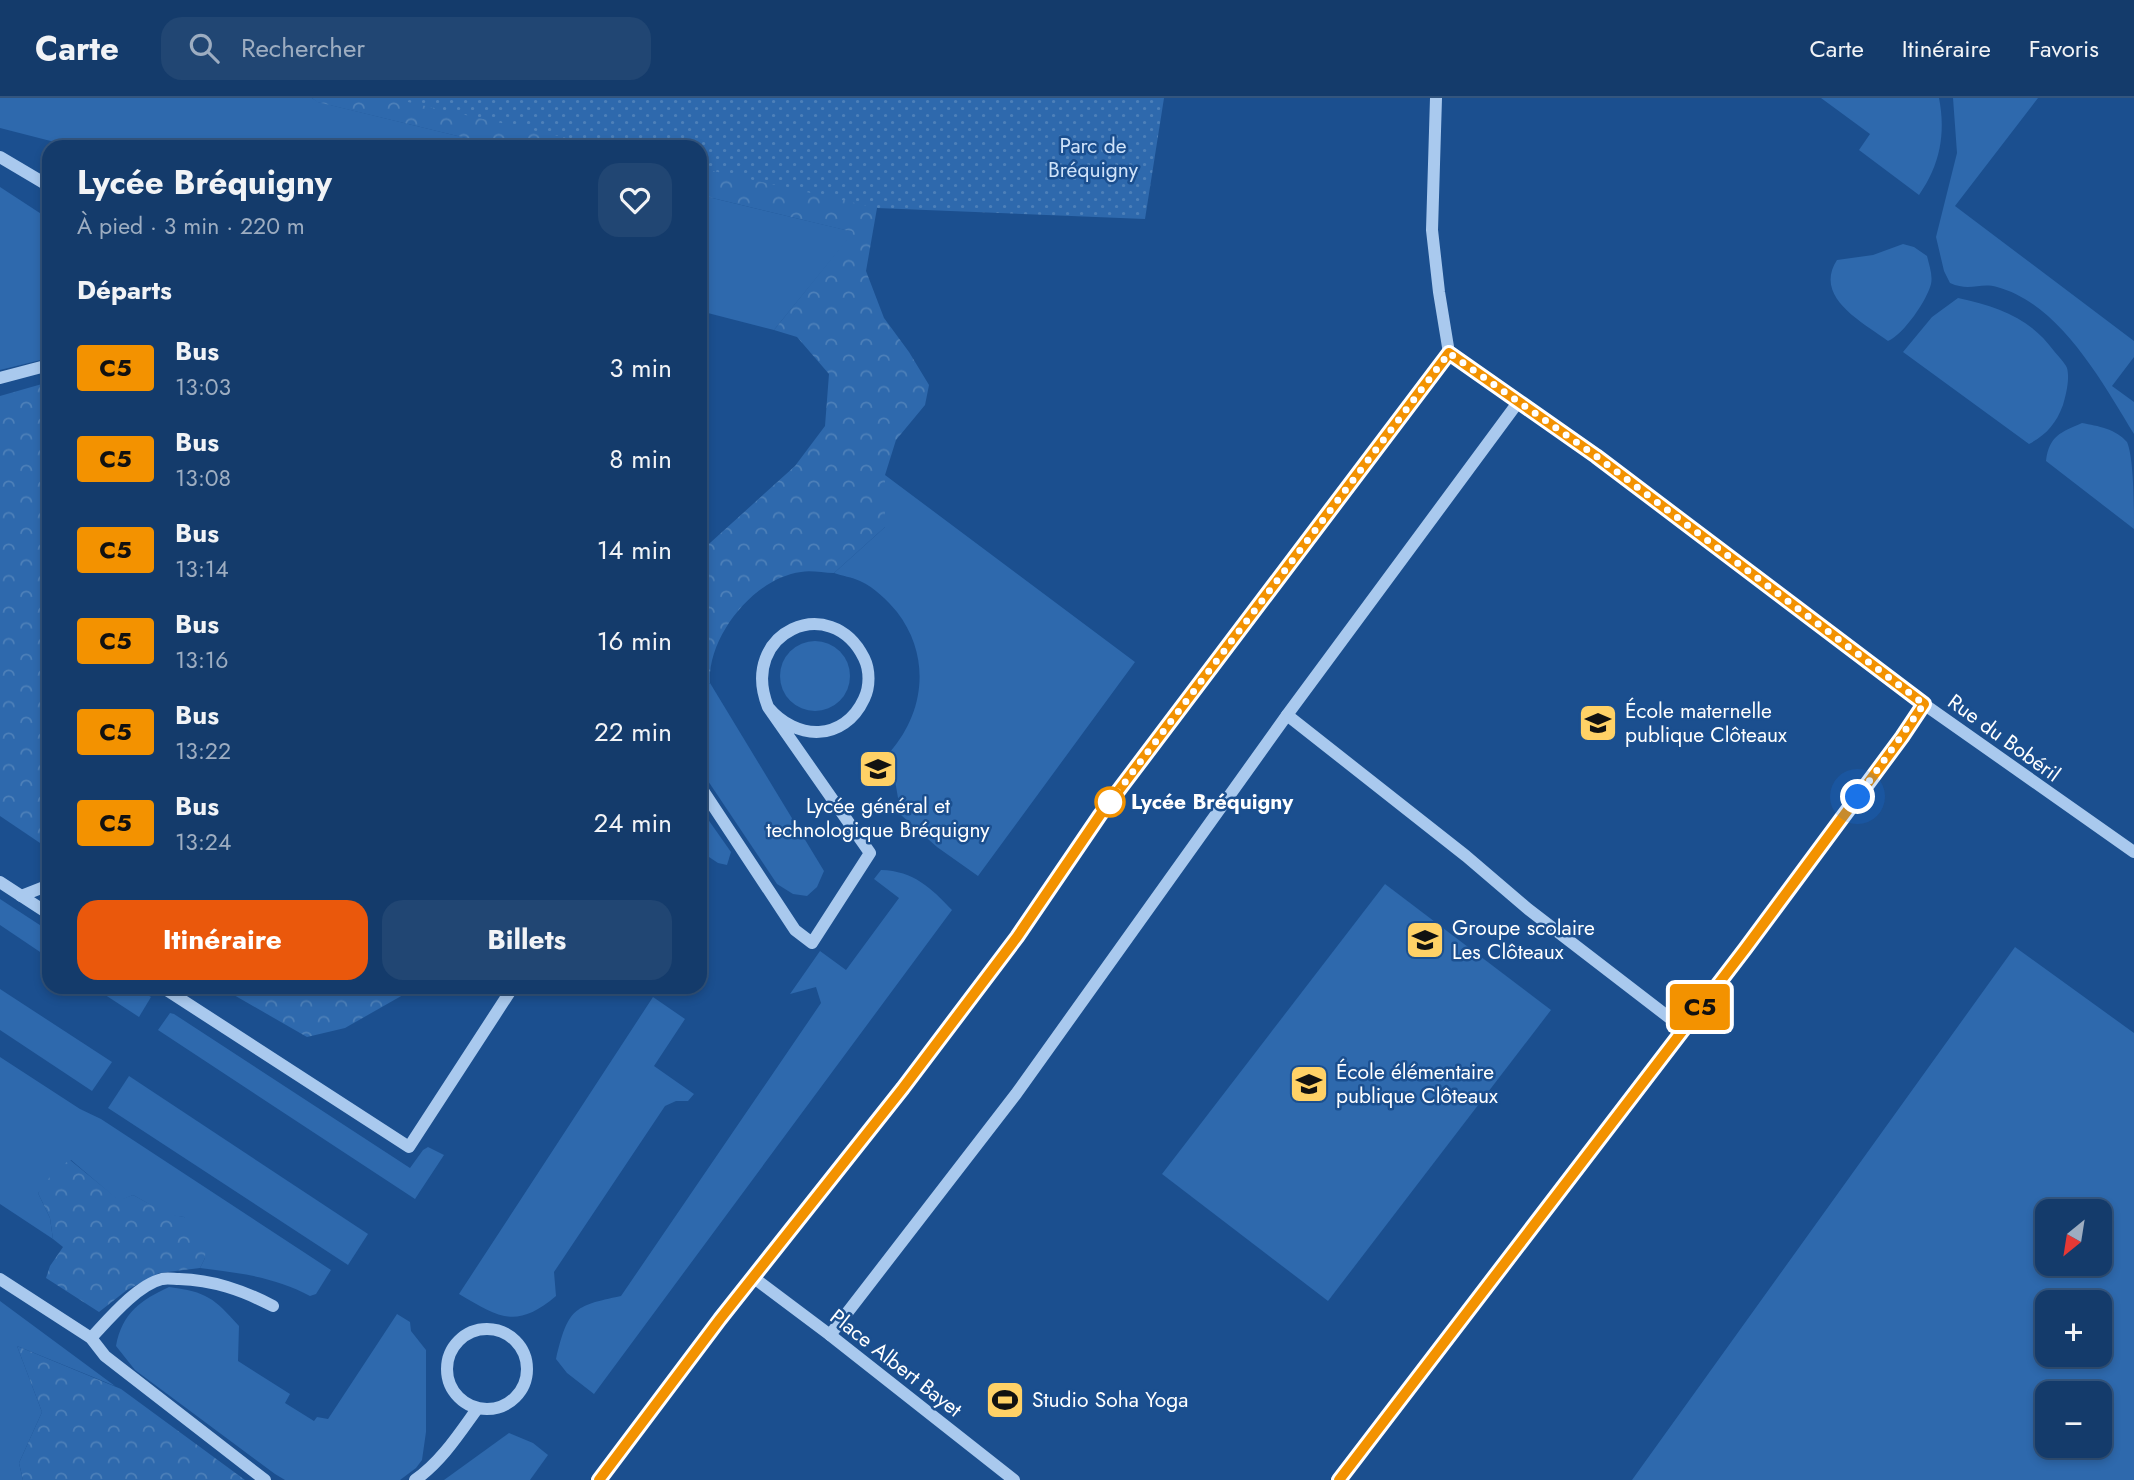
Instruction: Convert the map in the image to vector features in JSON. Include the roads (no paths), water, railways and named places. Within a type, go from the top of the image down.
[{"type":"street","points":[[599,1480],[887,1110],[1009,948],[1100,815],[1449,353],[1432,230],[1436,98]]},
{"type":"street","points":[[0,157],[42,182]]},
{"type":"street","name":"Rue du Bobéril","points":[[1449,353],[1596,456],[1924,704],[2132,845]]},
{"type":"street","points":[[0,378],[42,367]]},
{"type":"street","points":[[830,1335],[1016,1094],[1287,715],[1519,401]]},
{"type":"street","points":[[707,797],[795,930],[811,943],[870,853],[768,706],[761,690],[761,671],[766,654],[777,639],[801,626],[828,625],[845,633],[858,646],[866,662],[869,680],[867,694],[853,717],[841,725],[829,731],[801,731],[777,718],[768,706]]},
{"type":"street","points":[[1339,1480],[1684,1029],[1924,704]]},
{"type":"street","points":[[1287,715],[1528,909],[1684,1029]]},
{"type":"street","points":[[0,882],[42,910]]},
{"type":"street","points":[[21,896],[42,887]]},
{"type":"street","points":[[173,994],[409,1147],[508,994]]},
{"type":"street","name":"Place Albert Bayet","points":[[754,1278],[1014,1480]]},
{"type":"street","points":[[0,1279],[91,1338],[105,1356],[265,1480]]},
{"type":"street","points":[[91,1338],[119,1308],[163,1279],[197,1280],[228,1286],[272,1306]]},
{"type":"street","points":[[478,1330],[505,1332],[523,1350],[527,1363],[523,1389],[503,1406],[477,1409],[455,1394],[449,1382],[449,1355],[455,1344],[465,1335],[478,1330]]},
{"type":"street","points":[[415,1480],[453,1443],[477,1409]]},
{"type":"place","name":"École maternelle publique Clôteaux","points":[[1598,723]]},
{"type":"place","name":"Lycée général et technologique Bréquigny","points":[[878,769]]},
{"type":"place","name":"Lycée Bréquigny","points":[[1110,802]]},
{"type":"place","name":"Groupe scolaire Les Clôteaux","points":[[1425,940]]},
{"type":"place","name":"École élémentaire publique Clôteaux","points":[[1309,1084]]},
{"type":"place","name":"Studio Soha Yoga","points":[[1005,1400]]},
{"type":"park label","name":"Parc de Bréquigny","points":[[1093,158]]}]
